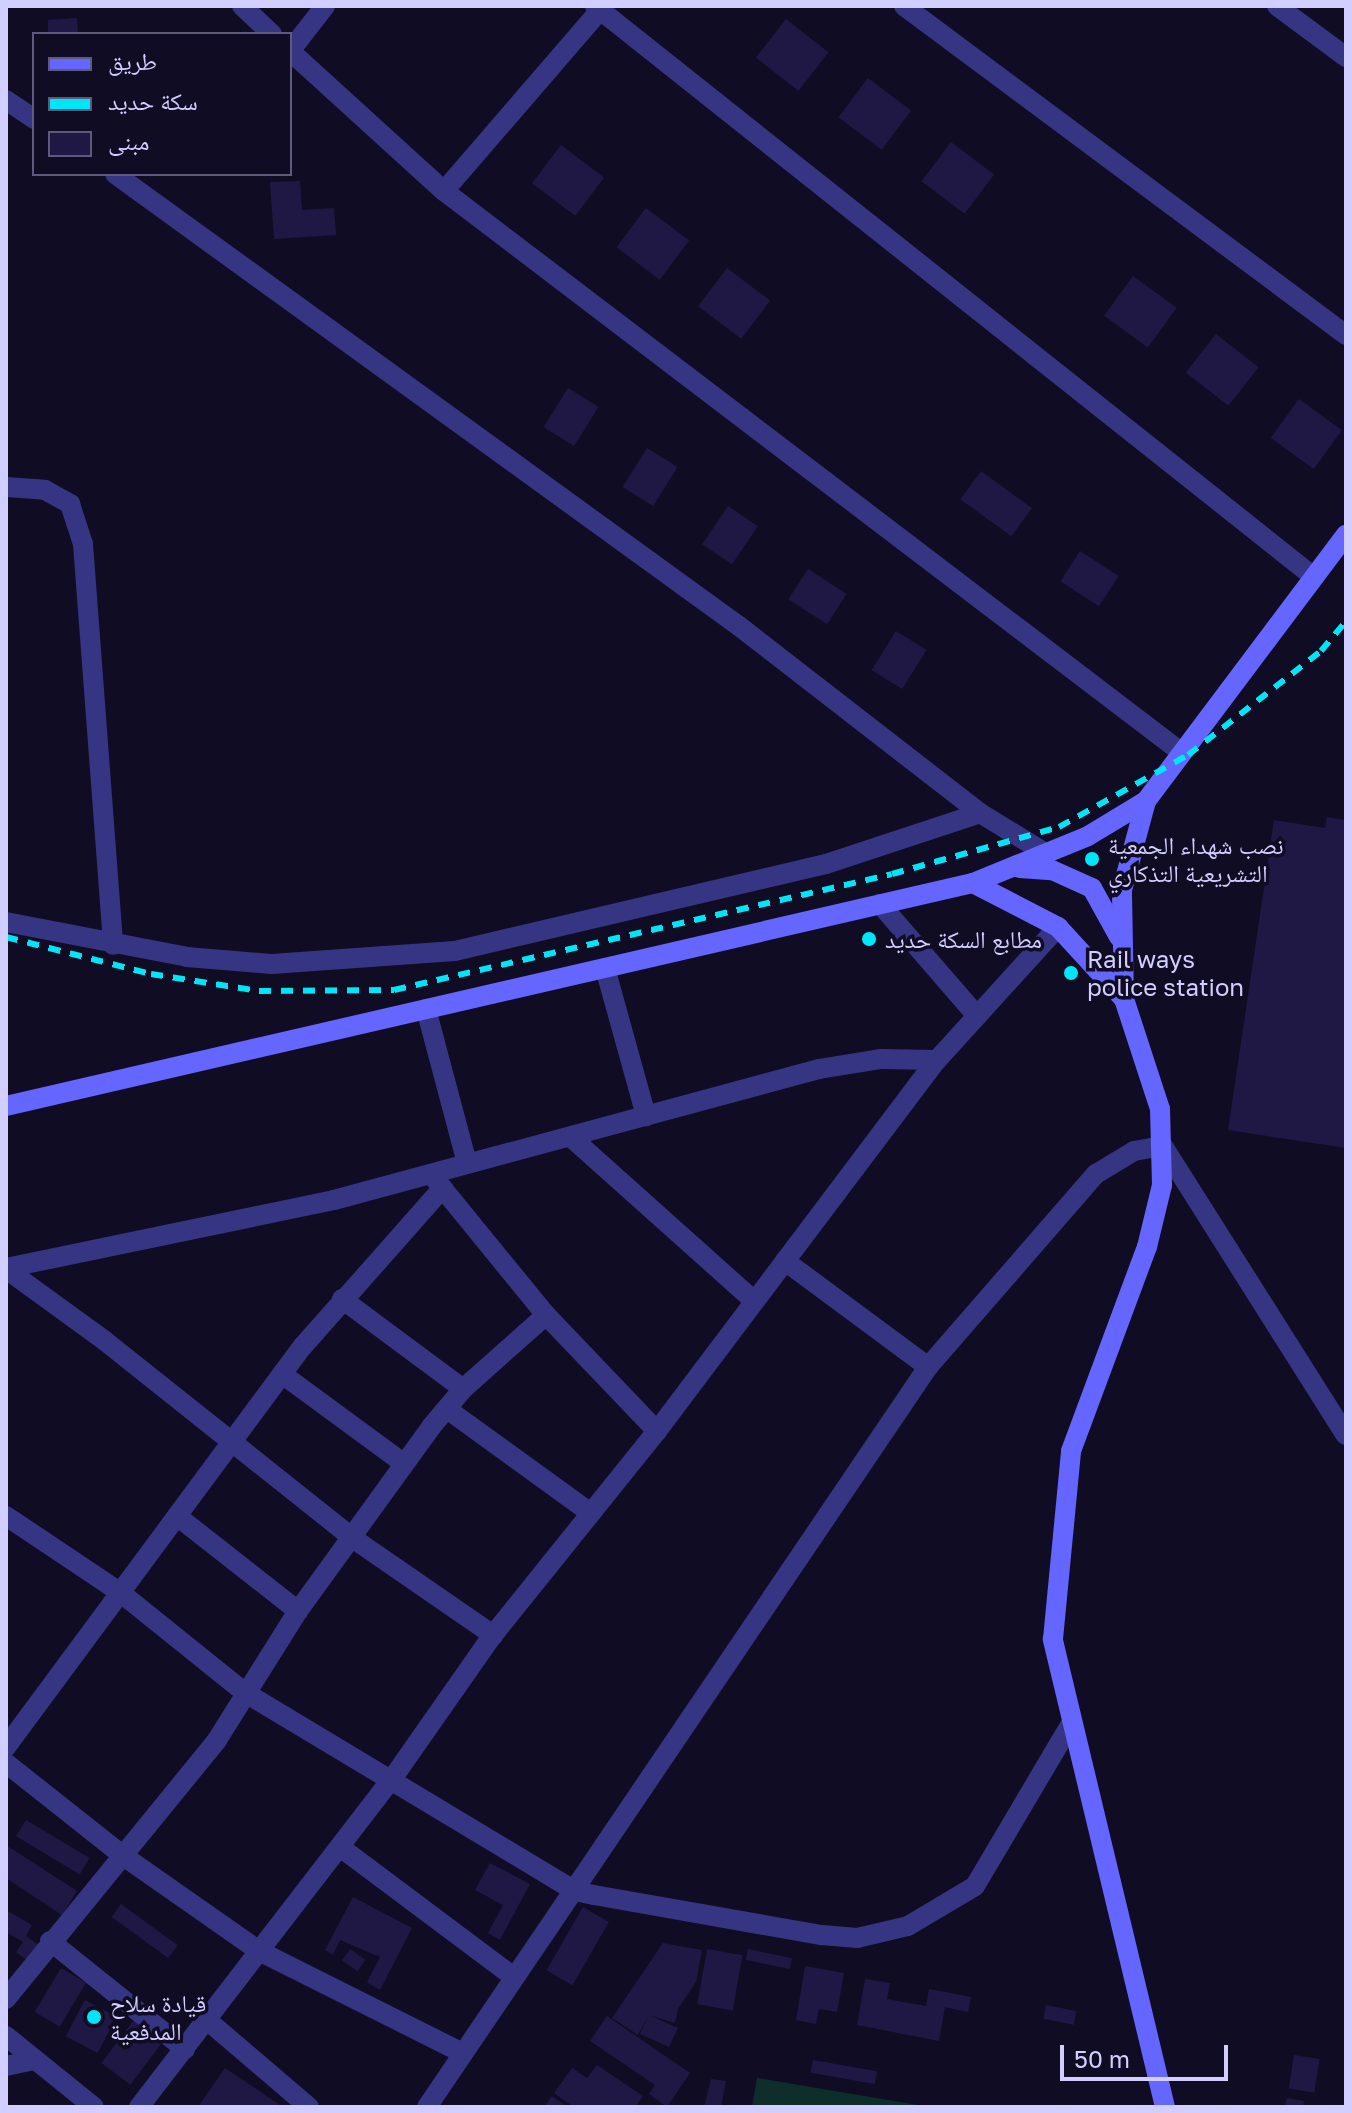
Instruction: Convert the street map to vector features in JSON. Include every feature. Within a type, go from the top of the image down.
[{"type":"street","points":[[242,6],[270,32]]},
{"type":"street","points":[[292,48],[325,6]]},
{"type":"street","points":[[904,6],[1346,335]]},
{"type":"street","points":[[1277,6],[1346,57]]},
{"type":"street","points":[[444,191],[598,8],[1314,577]]},
{"type":"street","points":[[292,53],[444,191],[1181,752]]},
{"type":"street","points":[[6,100],[32,118]]},
{"type":"street","points":[[118,176],[739,626],[980,813],[1047,854]]},
{"type":"street","points":[[6,487],[45,490],[70,504],[83,544],[113,945]]},
{"type":"street","points":[[1165,2107],[1053,1639],[1064,1494],[1071,1451],[1147,1247],[1162,1185],[1160,1109],[1124,999],[1122,890],[1146,801],[1346,535]]},
{"type":"street","points":[[6,1106],[973,883],[1047,854],[1146,801]]},
{"type":"street","points":[[6,922],[113,945],[272,964],[455,951],[826,864],[980,813]]},
{"type":"street","points":[[1017,867],[1052,870],[1092,888],[1121,941]]},
{"type":"street","points":[[973,883],[1058,927],[1124,999]]},
{"type":"street","points":[[880,904],[976,1015]]},
{"type":"street","points":[[139,2107],[392,1779],[493,1635],[588,1511],[657,1431],[752,1299],[785,1261],[937,1060],[1058,927]]},
{"type":"street","points":[[605,968],[646,1116]]},
{"type":"street","points":[[426,1009],[467,1163]]},
{"type":"street","points":[[6,1747],[282,1374],[437,1181],[467,1163],[573,1139],[819,1069],[881,1059],[937,1060]]},
{"type":"street","points":[[573,1139],[752,1299]]},
{"type":"street","points":[[427,2107],[461,2052],[575,1891],[928,1367],[1096,1174],[1134,1151],[1163,1146]]},
{"type":"street","points":[[1163,1146],[1346,1435]]},
{"type":"street","points":[[6,1268],[437,1181]]},
{"type":"street","points":[[437,1181],[546,1315],[657,1431]]},
{"type":"street","points":[[785,1261],[928,1367]]},
{"type":"street","points":[[6,1268],[351,1537],[493,1635]]},
{"type":"street","points":[[342,1299],[463,1389]]},
{"type":"street","points":[[6,1999],[50,1941],[217,1740],[244,1692],[298,1611],[403,1463],[463,1389],[546,1315]]},
{"type":"street","points":[[282,1374],[403,1463]]},
{"type":"street","points":[[447,1409],[588,1511]]},
{"type":"street","points":[[6,1516],[121,1593],[244,1692],[575,1891],[822,1935],[857,1938],[908,1926],[975,1886],[1072,1722]]},
{"type":"street","points":[[177,1516],[298,1611]]},
{"type":"street","points":[[6,1763],[122,1855],[259,1951],[461,2052]]},
{"type":"street","points":[[340,1847],[514,1977]]},
{"type":"street","points":[[50,1941],[185,2049]]},
{"type":"street","points":[[207,2020],[309,2107]]},
{"type":"street","points":[[6,2036],[94,2107]]},
{"type":"street","points":[[6,2066],[35,2060]]},
{"type":"green space","points":[[757,2078],[930,2107],[752,2107]]},
{"type":"building","points":[[77,18],[78,32],[48,32],[48,20]]},
{"type":"building","points":[[786,19],[829,52],[798,91],[756,58]]},
{"type":"building","points":[[868,78],[911,110],[882,150],[839,117]]},
{"type":"building","points":[[951,142],[994,174],[965,214],[922,181]]},
{"type":"building","points":[[561,145],[604,177],[575,216],[532,183]]},
{"type":"building","points":[[300,181],[302,210],[334,208],[336,235],[274,239],[270,182]]},
{"type":"building","points":[[646,208],[689,240],[660,280],[617,247]]},
{"type":"building","points":[[727,268],[770,300],[741,339],[698,306]]},
{"type":"building","points":[[1133,276],[1177,308],[1148,347],[1104,316]]},
{"type":"building","points":[[1216,334],[1259,367],[1228,406],[1186,373]]},
{"type":"building","points":[[568,388],[599,407],[574,446],[544,427]]},
{"type":"building","points":[[1299,399],[1342,430],[1314,469],[1271,438]]},
{"type":"building","points":[[647,448],[678,467],[653,506],[623,487]]},
{"type":"building","points":[[981,471],[1032,508],[1011,536],[960,499]]},
{"type":"building","points":[[728,506],[758,526],[732,564],[702,544]]},
{"type":"building","points":[[1080,551],[1119,576],[1099,606],[1060,581]]},
{"type":"building","points":[[808,569],[847,594],[827,624],[788,599]]},
{"type":"building","points":[[896,631],[927,650],[902,689],[872,670]]},
{"type":"building","points":[[1327,817],[1346,820],[1346,1148],[1228,1130],[1274,820],[1325,828]]},
{"type":"building","points":[[26,1820],[89,1858],[80,1874],[16,1836]]},
{"type":"building","points":[[6,1845],[77,1891],[62,1915],[6,1878]]},
{"type":"building","points":[[490,1863],[530,1884],[500,1940],[488,1933],[503,1905],[475,1890]]},
{"type":"building","points":[[353,1897],[412,1928],[380,1990],[367,1982],[380,1957],[340,1940],[333,1955],[325,1950]]},
{"type":"building","points":[[121,1904],[178,1945],[168,1958],[112,1917]]},
{"type":"building","points":[[583,1907],[609,1922],[572,1985],[546,1970]]},
{"type":"building","points":[[6,1910],[32,1925],[26,1936],[39,1945],[28,1961],[16,1952],[23,1942],[6,1932]]},
{"type":"building","points":[[663,1943],[702,1950],[696,1982],[678,2009],[675,2023],[649,2015],[638,2035],[612,2018]]},
{"type":"building","points":[[350,1949],[366,1960],[358,1971],[342,1960]]},
{"type":"building","points":[[707,1949],[742,1955],[733,2010],[697,2004]]},
{"type":"building","points":[[748,1949],[792,1958],[790,1969],[746,1960]]},
{"type":"building","points":[[805,1966],[844,1973],[837,2012],[819,2009],[816,2024],[796,2020]]},
{"type":"building","points":[[61,1968],[86,1983],[60,2027],[35,2012]]},
{"type":"building","points":[[865,1979],[890,1983],[887,1999],[926,2006],[929,1989],[971,1997],[968,2012],[945,2007],[939,2041],[857,2025]]},
{"type":"building","points":[[85,2000],[117,2017],[98,2053],[66,2036]]},
{"type":"building","points":[[1046,2005],[1076,2011],[1074,2025],[1043,2019]]},
{"type":"building","points":[[649,2015],[678,2028],[669,2047],[640,2034]]},
{"type":"building","points":[[137,2016],[166,2038],[130,2085],[101,2063]]},
{"type":"building","points":[[607,2016],[690,2073],[667,2107],[649,2094],[655,2085],[590,2041]]},
{"type":"building","points":[[1294,2055],[1320,2059],[1314,2093],[1289,2089]]},
{"type":"building","points":[[813,2060],[877,2071],[875,2084],[811,2073]]},
{"type":"building","points":[[597,2065],[643,2096],[635,2107],[574,2107],[554,2093],[572,2068],[587,2078]]},
{"type":"building","points":[[225,2068],[283,2107],[198,2107]]},
{"type":"building","points":[[711,2079],[726,2081],[721,2107],[704,2107]]},
{"type":"building","points":[[552,2096],[567,2107],[544,2107]]},
{"type":"building","points":[[1287,2098],[1304,2101],[1303,2107],[1285,2107]]},
{"type":"railway","points":[[6,937],[151,974],[259,991],[394,990],[892,874],[1059,827],[1188,755],[1321,651],[1346,621]]},
{"type":"place","name":"نصب شهداء الجمعية التشريعية التذكاري","points":[[1092,859]]},
{"type":"place","name":"مطابع السكة حديد","points":[[869,939]]},
{"type":"place","name":"Rail ways police station","points":[[1071,973]]},
{"type":"place","name":"قيادة سلاح المدفعية","points":[[94,2017]]}]
